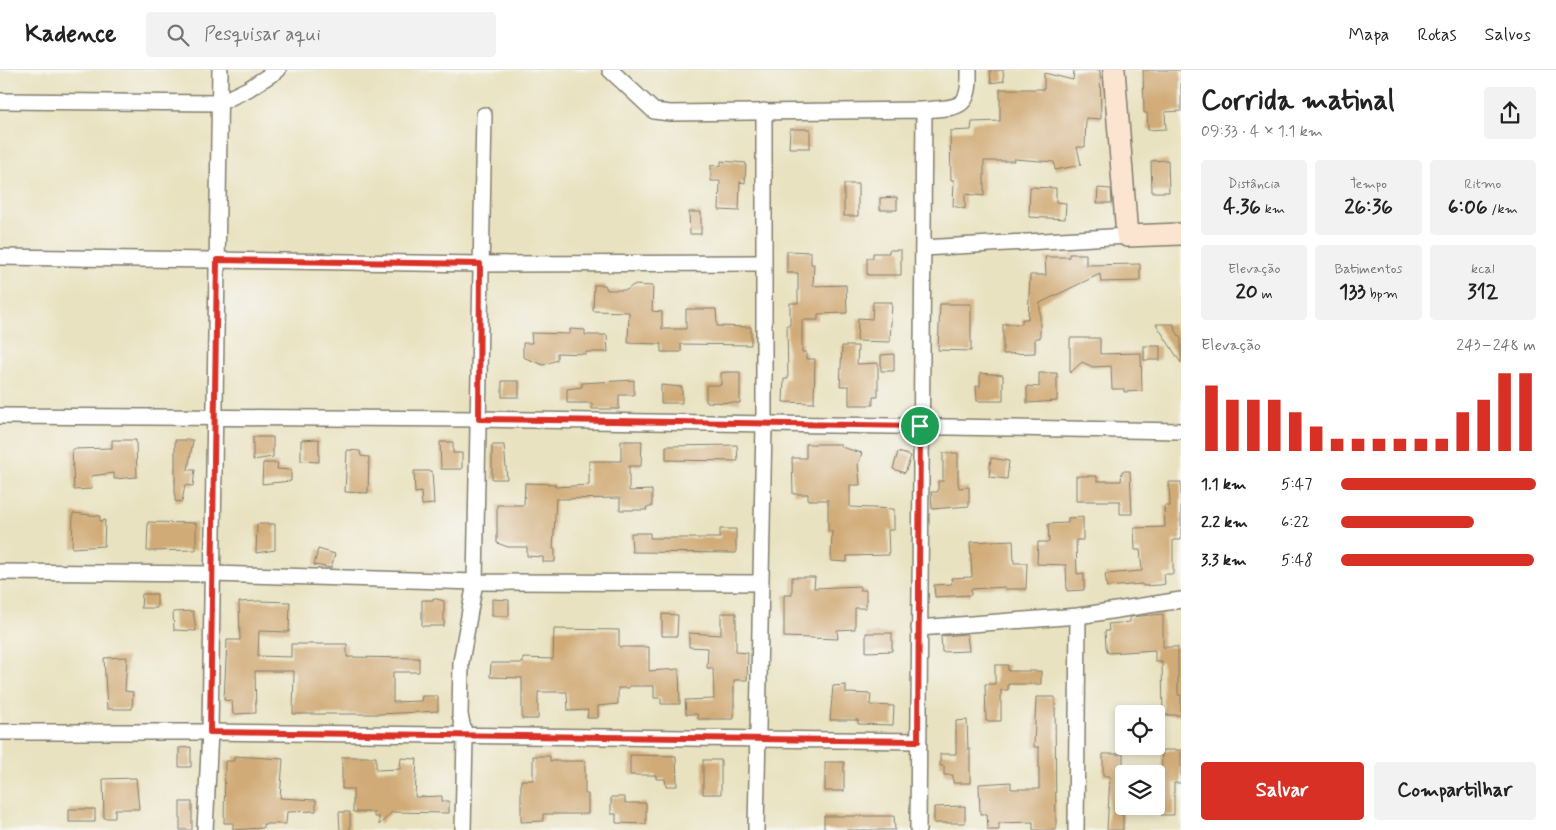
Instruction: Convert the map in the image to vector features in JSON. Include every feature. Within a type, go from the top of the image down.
[{"type":"street","points":[[205,830],[210,732],[216,419],[218,103],[220,70]]},
{"type":"street","points":[[0,101],[218,103],[248,89],[278,70]]},
{"type":"street","points":[[610,70],[654,111],[670,113],[924,110],[954,107],[964,102],[970,90],[969,70]]},
{"type":"street","points":[[1114,70],[1126,236]]},
{"type":"street","points":[[918,830],[918,628],[924,248],[924,110]]},
{"type":"street","points":[[756,830],[764,425],[764,111]]},
{"type":"street","points":[[463,830],[465,737],[460,715],[461,662],[475,582],[484,115]]},
{"type":"street","points":[[924,248],[1181,234]]},
{"type":"street","points":[[0,257],[480,264],[763,263]]},
{"type":"street","points":[[0,416],[216,419],[479,419],[1181,431]]},
{"type":"street","points":[[0,572],[212,574],[475,582],[760,583]]},
{"type":"street","points":[[918,628],[1078,616],[1181,600]]},
{"type":"street","points":[[1076,830],[1078,616]]},
{"type":"street","points":[[0,732],[210,732],[465,737],[918,741]]},
{"type":"building","points":[[990,70],[1003,70],[1004,81],[991,83]]},
{"type":"building","points":[[1074,70],[1100,70],[1101,119],[1086,118],[1085,147],[1077,147],[1081,165],[1055,170],[1054,162],[1014,159],[1014,161],[984,161],[984,196],[965,194],[965,209],[953,206],[954,180],[951,180],[950,131],[971,130],[972,122],[1000,121],[1000,89],[1044,89],[1044,73],[1073,80]]},
{"type":"building","points":[[1143,70],[1181,70],[1181,111],[1165,112],[1166,129],[1148,130],[1147,113],[1144,113]]},
{"type":"building","points":[[790,129],[810,129],[810,148],[789,148]]},
{"type":"building","points":[[1168,160],[1169,192],[1152,192],[1151,161]]},
{"type":"building","points":[[721,161],[746,163],[745,183],[740,182],[739,211],[719,210],[720,181],[711,181],[711,165],[721,166]]},
{"type":"building","points":[[844,184],[858,184],[858,216],[844,216]]},
{"type":"building","points":[[1030,187],[1056,188],[1056,202],[1066,203],[1065,219],[1029,217]]},
{"type":"building","points":[[1098,188],[1111,189],[1112,203],[1097,203]]},
{"type":"building","points":[[897,197],[897,210],[880,210],[880,198]]},
{"type":"building","points":[[689,212],[701,212],[701,234],[690,234]]},
{"type":"building","points":[[889,250],[901,250],[901,275],[867,275],[867,258],[873,258],[873,253],[889,253]]},
{"type":"building","points":[[787,251],[811,252],[811,264],[814,264],[813,286],[846,285],[847,313],[818,314],[818,320],[802,320],[802,352],[806,352],[806,359],[815,359],[814,403],[783,402],[784,379],[788,379],[787,325],[790,325],[790,303],[798,303],[798,273],[787,273]]},
{"type":"building","points":[[1069,254],[1086,254],[1086,265],[1140,264],[1140,281],[1101,282],[1100,274],[1040,303],[1040,338],[1035,338],[1035,353],[1003,354],[1003,324],[1022,324],[1022,319],[1028,319],[1030,275],[1046,275],[1045,257],[1069,257]]},
{"type":"building","points":[[594,285],[605,285],[607,290],[627,290],[633,285],[653,286],[652,311],[662,312],[662,329],[686,329],[686,309],[716,309],[717,326],[751,327],[751,345],[681,344],[681,352],[661,352],[661,344],[628,343],[629,312],[593,311]]},
{"type":"building","points":[[873,302],[892,302],[890,342],[857,341],[858,318],[872,319]]},
{"type":"building","points":[[940,304],[971,304],[971,351],[938,350]]},
{"type":"building","points":[[1156,324],[1174,324],[1174,328],[1181,339],[1181,363]]},
{"type":"building","points":[[570,329],[585,330],[585,335],[607,335],[608,352],[586,352],[586,354],[557,353],[557,360],[543,365],[523,357],[523,343],[532,343],[531,333],[570,334]]},
{"type":"building","points":[[1070,338],[1100,338],[1100,354],[1141,353],[1142,391],[1124,392],[1124,389],[1112,389],[1111,366],[1093,367],[1082,362],[1070,373]]},
{"type":"building","points":[[842,346],[858,346],[857,364],[878,363],[878,397],[873,397],[873,405],[849,405],[849,386],[840,386]]},
{"type":"building","points":[[1144,346],[1160,346],[1160,360],[1144,360]]},
{"type":"building","points":[[894,354],[894,371],[881,371],[881,355]]},
{"type":"building","points":[[740,372],[740,403],[706,402],[706,385],[721,385],[721,373]]},
{"type":"building","points":[[980,373],[1003,375],[1003,401],[977,401],[976,386],[980,386]]},
{"type":"building","points":[[1039,373],[1057,373],[1057,401],[1027,403],[1027,386],[1039,387]]},
{"type":"building","points":[[634,380],[634,395],[619,395],[619,409],[592,409],[592,403],[567,403],[567,389],[582,387],[582,383]]},
{"type":"building","points":[[502,381],[519,381],[519,397],[502,397]]},
{"type":"building","points":[[661,385],[682,387],[682,403],[661,403]]},
{"type":"building","points":[[253,437],[273,437],[273,457],[253,460]]},
{"type":"building","points":[[319,439],[319,462],[301,461],[301,440]]},
{"type":"building","points":[[112,440],[136,440],[137,477],[114,479],[114,473],[91,476],[92,489],[74,490],[72,449],[112,448]]},
{"type":"building","points":[[175,440],[193,440],[188,470],[195,470],[193,486],[185,485],[182,502],[175,501]]},
{"type":"building","points":[[621,441],[642,441],[641,466],[629,466],[629,491],[652,490],[652,507],[646,507],[647,510],[620,510],[620,498],[556,499],[553,549],[555,549],[555,562],[543,562],[543,557],[527,556],[527,547],[508,547],[497,543],[497,505],[524,505],[525,483],[555,484],[555,487],[589,485],[589,461],[621,461]]},
{"type":"building","points":[[440,442],[453,442],[453,453],[462,453],[462,469],[441,469]]},
{"type":"building","points":[[806,444],[841,444],[841,447],[862,453],[858,464],[860,485],[850,485],[850,507],[894,509],[894,530],[888,530],[889,555],[847,556],[847,562],[831,561],[832,531],[828,531],[828,500],[808,500],[808,494],[793,494],[792,458],[806,458]]},
{"type":"building","points":[[492,445],[504,445],[507,479],[492,479]]},
{"type":"building","points":[[737,445],[738,461],[666,460],[666,446]]},
{"type":"building","points":[[347,450],[360,451],[361,456],[369,457],[368,493],[345,492]]},
{"type":"building","points":[[898,452],[911,456],[905,473],[893,469]]},
{"type":"building","points":[[943,453],[958,453],[959,488],[969,487],[969,506],[932,509],[931,492],[938,492],[938,481],[943,481]]},
{"type":"building","points":[[991,458],[1009,461],[1007,479],[989,477]]},
{"type":"building","points":[[263,463],[278,463],[277,469],[291,470],[291,481],[262,484]]},
{"type":"building","points":[[414,471],[432,471],[434,504],[422,505],[421,492],[415,493]]},
{"type":"building","points":[[1122,471],[1130,471],[1132,514],[1120,514],[1120,501],[1076,501],[1076,476],[1097,476],[1097,481],[1121,481]]},
{"type":"building","points":[[1169,482],[1181,482],[1181,540],[1173,540],[1173,574],[1164,574],[1165,584],[1160,585],[1143,586],[1142,584],[1107,587],[1105,574],[1142,571],[1140,550],[1135,550],[1134,528],[1165,527],[1164,506],[1170,506]]},
{"type":"building","points":[[73,513],[100,516],[100,521],[105,520],[104,546],[72,548]]},
{"type":"building","points":[[1083,517],[1083,540],[1076,540],[1077,574],[1084,573],[1084,590],[1067,591],[1066,565],[1037,564],[1038,542],[1049,542],[1048,524],[1068,523],[1068,518]]},
{"type":"building","points":[[148,522],[196,523],[196,550],[147,551]]},
{"type":"building","points":[[257,524],[275,524],[275,550],[256,553]]},
{"type":"building","points":[[720,529],[736,529],[736,553],[632,552],[631,533],[650,533],[650,538],[720,538]]},
{"type":"building","points":[[1013,540],[1014,563],[1027,563],[1026,589],[1005,589],[1005,587],[971,589],[971,595],[935,597],[934,585],[952,584],[951,578],[972,577],[970,542]]},
{"type":"building","points":[[318,549],[335,554],[331,568],[314,565]]},
{"type":"building","points":[[792,577],[815,577],[814,588],[860,586],[860,590],[866,590],[866,608],[855,608],[855,629],[837,630],[838,639],[784,637],[784,595],[792,595]]},
{"type":"building","points":[[142,594],[157,594],[157,608],[141,608]]},
{"type":"building","points":[[433,598],[444,601],[444,626],[422,626],[422,600],[433,600]]},
{"type":"building","points":[[492,599],[509,600],[509,616],[492,616]]},
{"type":"building","points":[[239,602],[290,602],[289,632],[259,631],[258,656],[291,657],[291,644],[347,644],[347,657],[419,658],[419,672],[393,672],[393,702],[421,701],[422,696],[438,696],[438,711],[380,714],[293,714],[294,671],[255,671],[256,713],[233,714],[232,701],[224,700],[227,640],[240,640]]},
{"type":"building","points":[[193,611],[196,631],[174,630],[173,612]]},
{"type":"building","points":[[721,613],[736,613],[736,652],[748,653],[747,680],[734,680],[734,719],[698,719],[697,714],[686,714],[685,700],[714,699],[713,668],[707,668],[708,648],[689,647],[689,633],[721,635]]},
{"type":"building","points":[[662,614],[678,615],[677,636],[662,636]]},
{"type":"building","points":[[1163,614],[1163,647],[1178,647],[1178,695],[1181,695],[1181,715],[1165,715],[1165,705],[1163,705],[1162,662],[1155,662],[1155,650],[1108,653],[1105,631],[1109,631],[1108,624],[1130,622],[1130,617]]},
{"type":"building","points":[[554,629],[619,630],[619,647],[649,647],[649,671],[679,669],[680,704],[661,704],[661,698],[654,698],[654,686],[629,686],[629,688],[618,688],[618,704],[598,706],[598,718],[587,718],[588,710],[568,711],[567,692],[538,692],[538,719],[522,719],[522,678],[490,677],[491,663],[523,663],[523,658],[553,659]]},
{"type":"building","points":[[866,633],[892,633],[892,651],[866,652]]},
{"type":"building","points":[[967,634],[969,651],[942,652],[941,636]]},
{"type":"building","points":[[127,657],[125,691],[133,692],[132,709],[107,709],[104,658]]},
{"type":"building","points":[[995,665],[1008,665],[1008,671],[1041,671],[1041,684],[1008,684],[1008,690],[1001,690],[1001,721],[986,721],[985,684],[995,684]]},
{"type":"building","points":[[846,685],[846,693],[871,694],[870,705],[894,706],[893,725],[858,724],[858,720],[830,720],[833,686]]},
{"type":"building","points":[[1036,697],[1055,697],[1056,830],[1033,830],[1033,822],[999,823],[999,830],[988,830],[987,814],[980,814],[979,784],[1011,782],[1011,789],[1039,789],[1039,747],[1034,747]]},
{"type":"building","points":[[967,720],[968,749],[970,749],[970,783],[953,783],[953,775],[944,775],[944,766],[940,766],[940,754],[956,754],[956,721]]},
{"type":"building","points":[[191,747],[191,767],[179,767],[179,748]]},
{"type":"building","points":[[1165,750],[1181,750],[1181,783],[1174,783],[1174,815],[1165,815],[1165,765],[1162,765],[1162,755],[1165,755]]},
{"type":"building","points":[[1103,754],[1123,755],[1123,765],[1115,765],[1115,815],[1123,815],[1123,830],[1107,830],[1110,776],[1103,776]]},
{"type":"building","points":[[630,755],[676,756],[677,786],[666,786],[665,779],[656,779],[656,775],[630,775]]},
{"type":"building","points":[[234,756],[283,759],[280,798],[316,800],[316,811],[287,812],[286,824],[263,824],[263,828],[233,830],[233,823],[224,823],[225,761],[234,761]]},
{"type":"building","points":[[533,756],[550,756],[550,761],[585,761],[585,794],[588,794],[588,814],[543,814],[543,821],[521,822],[521,780],[533,780]]},
{"type":"building","points":[[342,757],[376,757],[376,770],[400,769],[401,758],[417,759],[415,797],[442,796],[442,801],[449,801],[449,813],[392,812],[379,825],[379,817],[374,817],[374,812],[353,812],[353,789],[342,789]]},
{"type":"building","points":[[703,760],[721,760],[721,794],[703,794]]},
{"type":"building","points":[[825,762],[844,762],[844,791],[825,791]]},
{"type":"building","points":[[136,778],[139,809],[115,809],[115,818],[104,818],[103,779]]},
{"type":"building","points":[[611,797],[625,797],[625,803],[646,803],[646,824],[616,823],[616,814],[611,814]]},
{"type":"building","points":[[180,802],[192,802],[192,830],[180,830]]},
{"type":"building","points":[[965,806],[965,823],[934,823],[934,807]]},
{"type":"building","points":[[69,809],[95,809],[95,822],[69,822]]},
{"type":"building","points":[[339,812],[350,812],[350,830],[340,830]]},
{"type":"building","points":[[824,816],[894,816],[895,830],[824,830]]},
{"type":"route","points":[[217,260],[480,264],[479,419],[920,426],[918,741],[465,737],[210,732],[217,260]]}]
